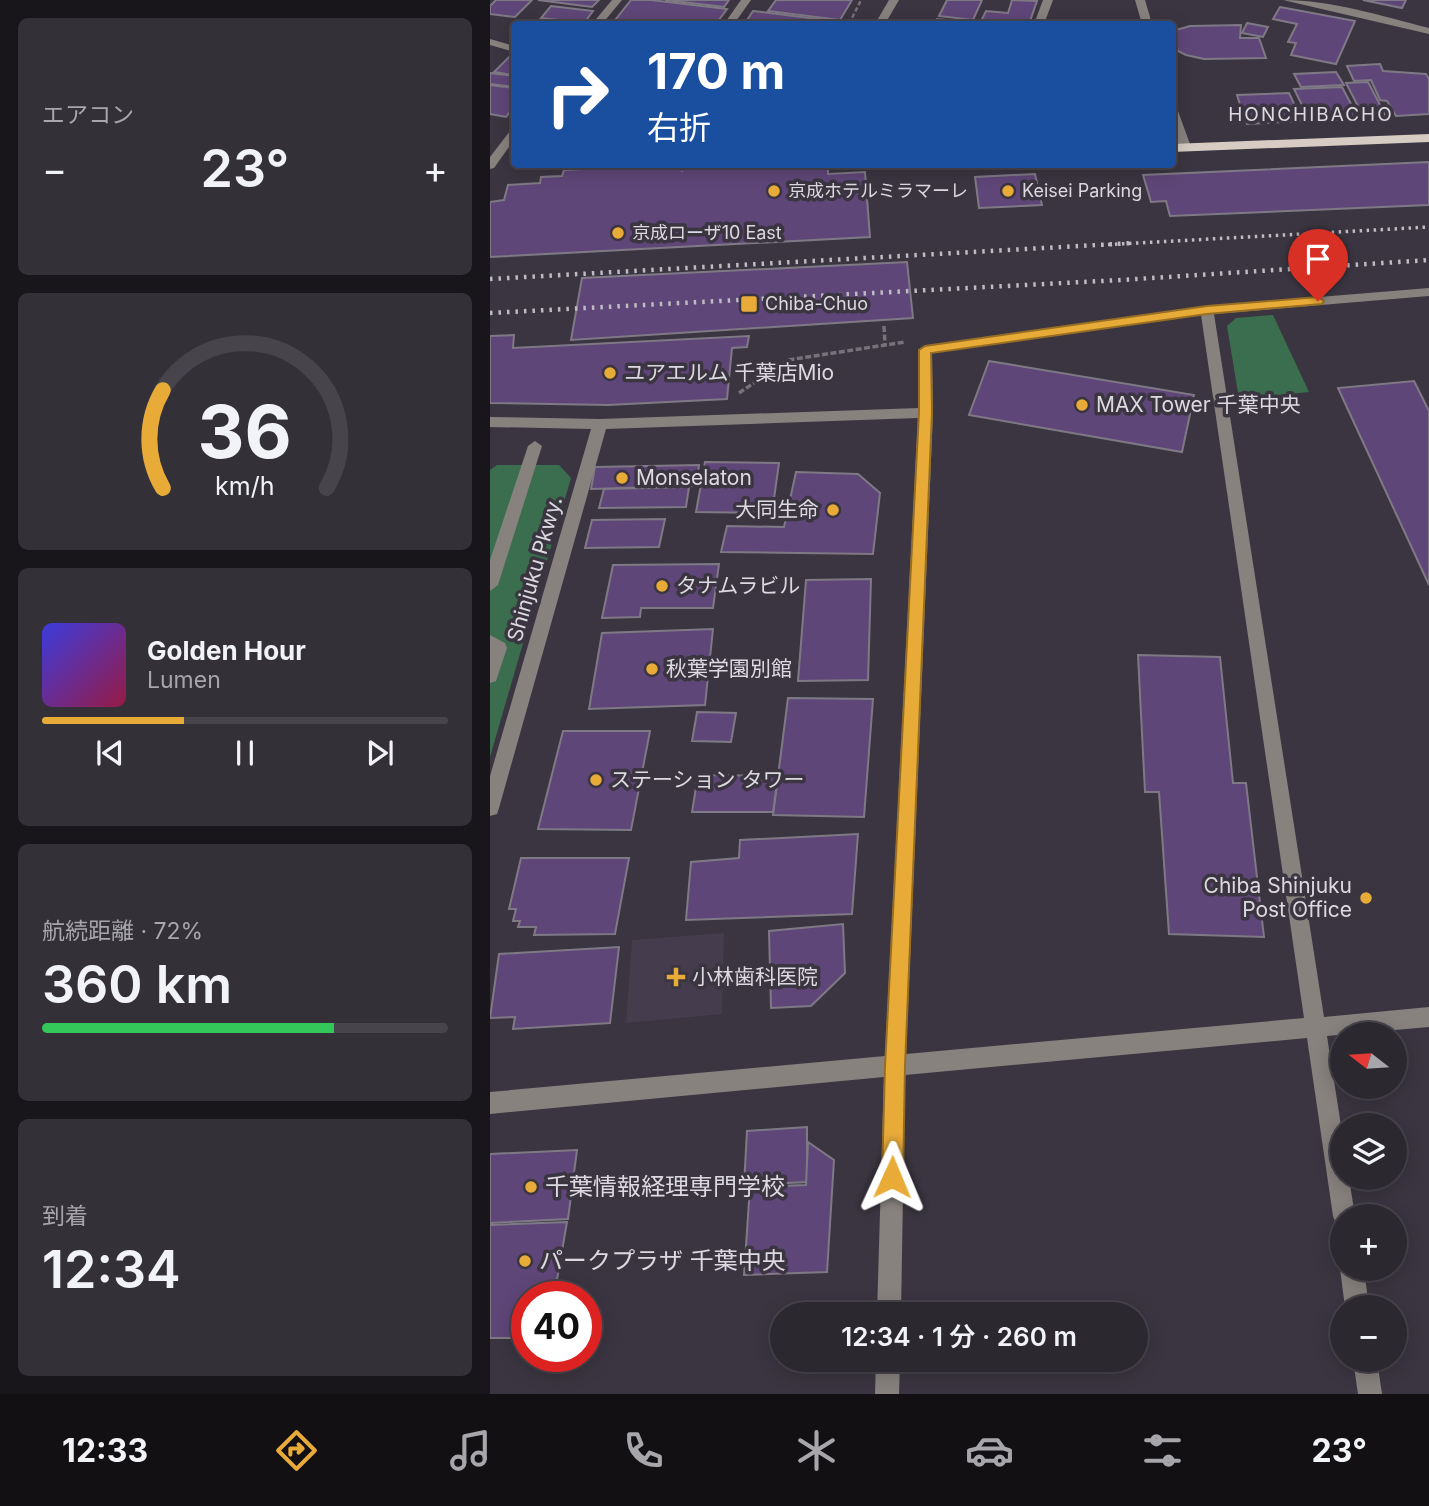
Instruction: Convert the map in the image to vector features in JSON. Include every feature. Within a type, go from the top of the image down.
[{"type":"main road","points":[[1179,147],[1429,138]]},
{"type":"street","points":[[600,21],[617,0]]},
{"type":"street","points":[[731,21],[746,0]]},
{"type":"street","points":[[882,21],[894,0]]},
{"type":"street","points":[[1040,21],[1048,0]]},
{"type":"street","points":[[1140,0],[1146,21]]},
{"type":"street","points":[[1288,0],[1353,12],[1429,31]]},
{"type":"street","points":[[490,42],[511,47]]},
{"type":"street","points":[[493,160],[511,137]]},
{"type":"street","points":[[493,160],[511,157]]},
{"type":"street","points":[[889,1302],[895,1066],[926,412],[918,346],[1207,310],[1429,292]]},
{"type":"street","points":[[1207,310],[1342,1204]]},
{"type":"street","points":[[490,422],[600,424],[926,412]]},
{"type":"street","name":"Shinjuku Pkwy.","points":[[490,808],[600,424]]},
{"type":"street","points":[[490,585],[535,446]]},
{"type":"street","points":[[490,642],[499,648],[490,676]]},
{"type":"street","points":[[490,1103],[1429,1017]]},
{"type":"street","points":[[887,1394],[888,1372]]},
{"type":"street","points":[[1367,1372],[1370,1394]]},
{"type":"path","points":[[850,21],[861,0]]},
{"type":"path","points":[[884,326],[885,345]]},
{"type":"path","points":[[734,397],[788,360],[885,345],[918,346]]},
{"type":"shaded area","name":"小林歯科医院","points":[[724,933],[722,1014],[626,1023],[632,940]]},
{"type":"green space","points":[[1273,315],[1309,392],[1239,399],[1227,326],[1236,318]]},
{"type":"green space","points":[[497,465],[559,465],[571,478],[490,757],[490,470]]},
{"type":"building","points":[[496,0],[532,0],[515,17],[490,14],[490,6]]},
{"type":"building","points":[[538,0],[599,0],[592,7]]},
{"type":"building","points":[[631,0],[727,9],[718,21],[614,21]]},
{"type":"building","points":[[665,0],[729,0],[724,7]]},
{"type":"building","points":[[776,0],[852,0],[840,20],[768,11]]},
{"type":"building","points":[[947,0],[982,0],[973,20],[939,16]]},
{"type":"building","points":[[1012,0],[1037,1],[1030,21],[981,21],[986,11],[1008,13]]},
{"type":"building","points":[[1363,0],[1406,0],[1402,8]]},
{"type":"building","points":[[551,6],[593,11],[586,21],[541,18]]},
{"type":"building","points":[[1280,7],[1355,21],[1336,64],[1291,55],[1296,43],[1288,42],[1297,24],[1273,19]]},
{"type":"building","points":[[753,11],[834,21],[746,21]]},
{"type":"building","points":[[1247,23],[1268,27],[1263,37],[1242,33]]},
{"type":"building","points":[[1241,25],[1240,38],[1259,38],[1266,58],[1204,59],[1186,55],[1178,51],[1176,30],[1190,26]]},
{"type":"building","points":[[510,56],[511,56],[511,75],[494,72]]},
{"type":"building","points":[[1380,64],[1383,71],[1426,74],[1429,79],[1429,114],[1396,116],[1387,101],[1380,100],[1371,80],[1354,81],[1347,66]]},
{"type":"building","points":[[1336,72],[1344,85],[1301,87],[1294,74]]},
{"type":"building","points":[[490,73],[511,76],[511,87],[490,84]]},
{"type":"building","points":[[1368,82],[1387,118],[1374,119],[1362,114],[1346,83]]},
{"type":"building","points":[[490,85],[511,88],[511,111],[506,117],[490,114]]},
{"type":"building","points":[[1342,87],[1359,119],[1310,121],[1294,89]]},
{"type":"building","points":[[1289,93],[1302,121],[1247,124],[1246,119],[1241,119],[1238,112],[1242,111],[1237,95]]},
{"type":"building","points":[[1429,162],[1429,205],[1170,216],[1166,201],[1151,202],[1143,175]]},
{"type":"building","points":[[828,168],[828,174],[865,172],[870,237],[490,257],[490,202],[504,200],[508,185],[540,183],[541,177],[562,176],[564,170]]},
{"type":"building","name":"Keisei Parking","points":[[1035,174],[1042,205],[979,208],[975,177]]},
{"type":"building","points":[[907,262],[913,318],[571,340],[582,278]]},
{"type":"building","name":"ユアエルム 千葉店Mio","points":[[514,335],[513,348],[749,336],[747,347],[732,348],[727,399],[608,405],[490,403],[490,336]]},
{"type":"building","name":"MAX Tower 千葉中央","points":[[989,361],[1194,395],[1182,452],[969,415]]},
{"type":"building","points":[[1414,381],[1429,411],[1429,585],[1338,388]]},
{"type":"building","points":[[705,462],[779,463],[772,513],[696,512]]},
{"type":"building","points":[[699,465],[696,486],[591,489],[595,467]]},
{"type":"building","name":"大同生命","points":[[796,472],[858,474],[880,493],[873,554],[721,552],[727,526],[784,527]]},
{"type":"building","points":[[689,487],[686,507],[599,508],[604,489]]},
{"type":"building","points":[[665,519],[659,547],[585,548],[592,520]]},
{"type":"building","name":"タナムラビル","points":[[719,564],[713,608],[641,608],[640,617],[602,618],[613,565]]},
{"type":"building","points":[[871,579],[868,680],[798,681],[806,580]]},
{"type":"building","name":"秋葉学園別館","points":[[713,629],[705,705],[589,709],[602,633]]},
{"type":"building","points":[[1138,655],[1220,657],[1233,783],[1246,783],[1264,937],[1169,934],[1159,792],[1145,792]]},
{"type":"building","points":[[788,698],[873,699],[864,817],[773,815]]},
{"type":"building","points":[[697,712],[736,713],[731,742],[692,741]]},
{"type":"building","name":"ステーション タワー","points":[[563,731],[650,731],[631,830],[538,829]]},
{"type":"building","points":[[698,775],[778,776],[773,812],[692,812]]},
{"type":"building","points":[[858,834],[852,914],[686,920],[691,862],[739,858],[740,840]]},
{"type":"building","points":[[521,858],[629,858],[615,934],[534,935],[536,927],[518,927],[520,921],[513,921],[516,909],[509,909]]},
{"type":"building","points":[[843,924],[845,973],[811,1006],[771,1008],[769,931]]},
{"type":"building","points":[[619,947],[610,1023],[513,1029],[515,1017],[490,1018],[499,954]]},
{"type":"building","points":[[807,1127],[807,1182],[744,1185],[747,1131]]},
{"type":"building","points":[[808,1142],[834,1160],[827,1272],[744,1275],[750,1187],[806,1185]]},
{"type":"building","name":"千葉情報経理専門学校","points":[[577,1150],[568,1219],[490,1223],[490,1154]]},
{"type":"building","name":"パークプラザ 千葉中央","points":[[567,1222],[557,1281],[511,1281],[511,1338],[490,1338],[490,1225]]},
{"type":"railway","points":[[1101,245],[1429,227]]},
{"type":"railway","points":[[490,279],[1133,243]]},
{"type":"railway","points":[[490,313],[1121,280],[1429,260]]},
{"type":"place","name":"京成ホテルミラマーレ","points":[[774,191]]},
{"type":"place","name":"Keisei Parking","points":[[1008,191]]},
{"type":"place","name":"京成ローザ10 East","points":[[618,233]]},
{"type":"place","name":"Chiba-Chuo","points":[[749,304]]},
{"type":"place","name":"ユアエルム 千葉店Mio","points":[[610,373]]},
{"type":"place","name":"MAX Tower 千葉中央","points":[[1082,405]]},
{"type":"place","name":"Monselaton","points":[[622,478]]},
{"type":"place","name":"大同生命","points":[[833,510]]},
{"type":"place","name":"タナムラビル","points":[[662,586]]},
{"type":"place","name":"秋葉学園別館","points":[[652,669]]},
{"type":"place","name":"ステーション タワー","points":[[596,780]]},
{"type":"place","name":"Chiba Shinjuku Post Office","points":[[1366,898]]},
{"type":"place","name":"小林歯科医院","points":[[676,977]]},
{"type":"place","name":"千葉情報経理専門学校","points":[[531,1187]]},
{"type":"place","name":"パークプラザ 千葉中央","points":[[525,1261]]},
{"type":"district","name":"HONCHIBACHO","points":[[1311,114]]},
{"type":"route","points":[[892,1177],[926,412],[925,350],[1207,310],[1318,301]]}]
